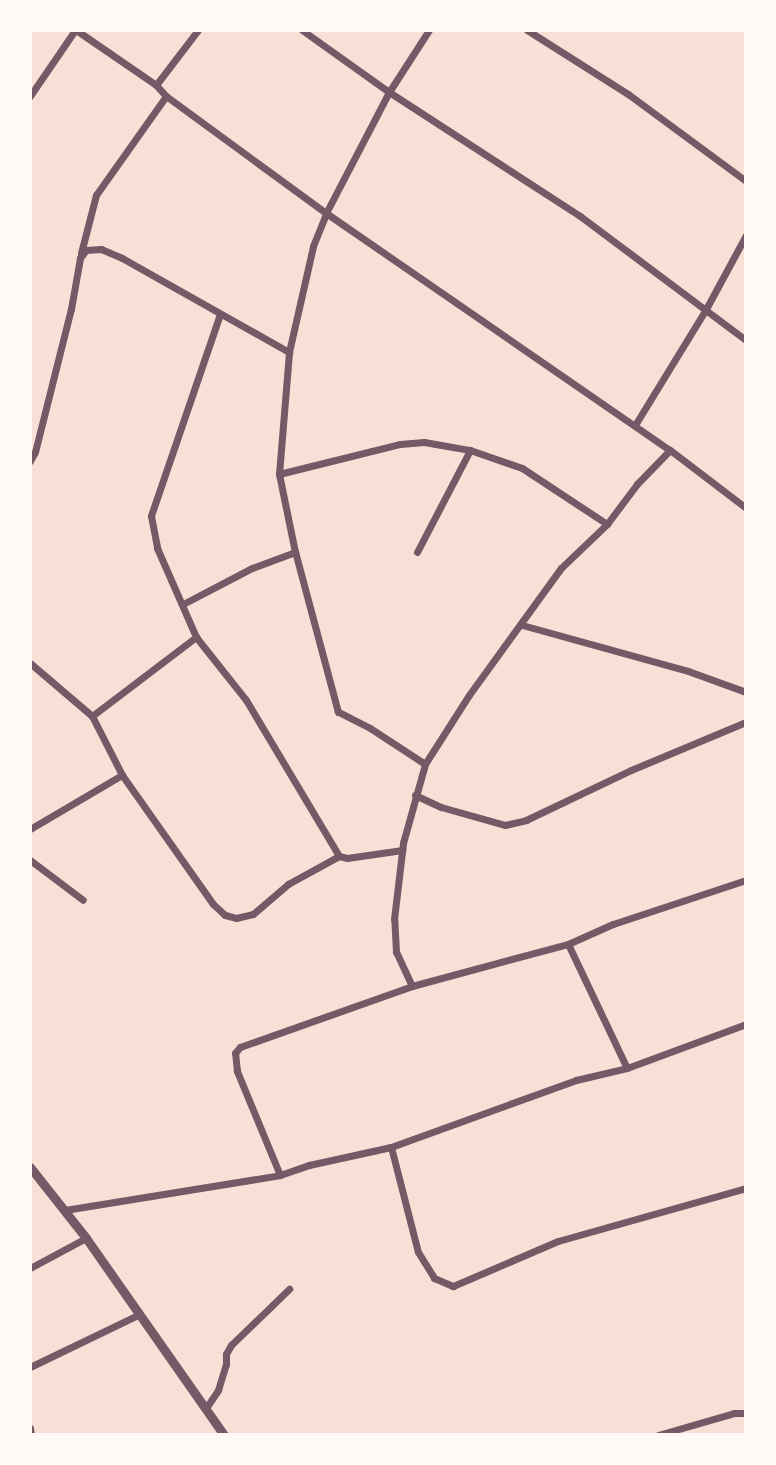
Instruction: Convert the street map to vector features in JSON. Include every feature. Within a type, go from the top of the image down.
[{"type":"street","points":[[30,96],[76,30],[156,85],[166,96],[326,213],[635,425],[746,508]]},
{"type":"street","points":[[156,85],[198,30]]},
{"type":"street","points":[[302,30],[389,92],[580,216],[746,340]]},
{"type":"street","points":[[425,764],[370,728],[338,712],[295,552],[279,474],[289,352],[305,271],[326,213],[389,92],[429,30]]},
{"type":"street","points":[[527,30],[628,94],[746,181]]},
{"type":"street","points":[[30,461],[35,452],[68,322],[96,195],[166,96]]},
{"type":"street","points":[[635,425],[706,309],[746,235]]},
{"type":"street","points":[[80,258],[86,250],[101,249],[289,352]]},
{"type":"street","points":[[220,314],[151,516],[157,548],[196,637],[246,699],[339,856],[346,858],[402,850]]},
{"type":"street","points":[[279,474],[400,444],[424,442],[470,450],[522,468],[607,524]]},
{"type":"street","points":[[417,552],[470,450]]},
{"type":"street","points":[[412,986],[396,952],[394,919],[402,850],[425,764],[469,695],[561,568],[607,524],[637,484],[670,450]]},
{"type":"street","points":[[183,604],[252,568],[295,552]]},
{"type":"street","points":[[522,625],[688,671],[746,692]]},
{"type":"street","points":[[92,716],[196,637]]},
{"type":"street","points":[[30,663],[92,716],[122,775],[213,904],[225,915],[236,918],[253,914],[288,884],[339,856]]},
{"type":"street","points":[[415,795],[441,807],[505,825],[526,820],[631,770],[746,722]]},
{"type":"street","points":[[30,829],[122,775]]},
{"type":"street","points":[[30,860],[83,900]]},
{"type":"street","points":[[280,1175],[237,1071],[235,1053],[249,1043],[412,986],[568,944],[613,924],[746,880]]},
{"type":"street","points":[[568,944],[627,1068]]},
{"type":"street","points":[[65,1210],[280,1175],[309,1165],[391,1147],[576,1080],[627,1068],[746,1024]]},
{"type":"street","points":[[391,1147],[418,1252],[434,1278],[453,1286],[548,1244],[746,1188]]},
{"type":"street","points":[[30,1167],[86,1238],[224,1435]]},
{"type":"street","points":[[30,1268],[86,1238]]},
{"type":"street","points":[[206,1408],[218,1390],[226,1364],[226,1354],[231,1345],[289,1289]]},
{"type":"street","points":[[30,1367],[138,1315]]},
{"type":"street","points":[[657,1435],[746,1413]]},
{"type":"street","points":[[30,1428],[32,1435]]}]
